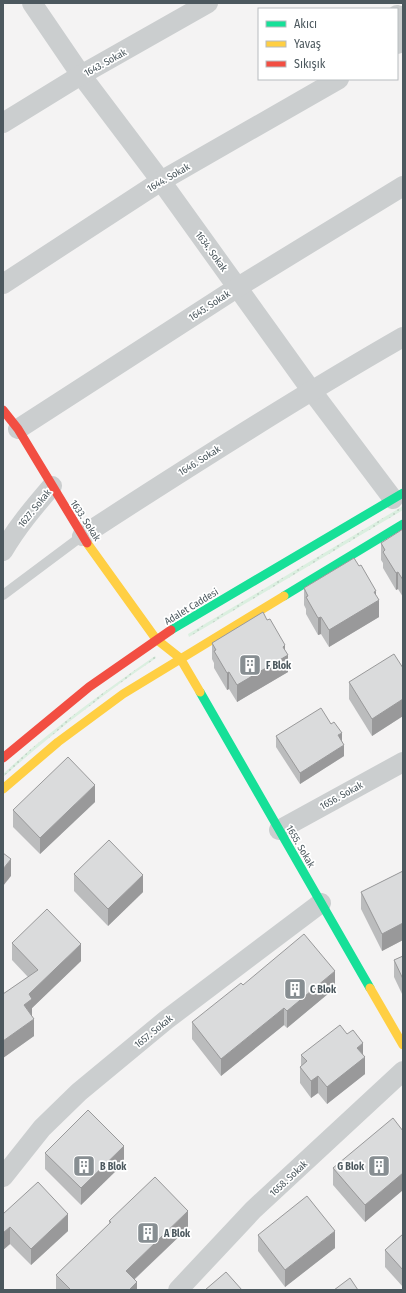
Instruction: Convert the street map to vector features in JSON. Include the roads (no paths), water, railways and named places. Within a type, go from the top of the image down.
[{"type":"street","name":"1634. Sokak","points":[[32,3],[81,75],[161,180],[311,390],[398,496]]},
{"type":"street","name":"1643. Sokak","points":[[3,123],[81,75],[208,3]]},
{"type":"street","name":"1644. Sokak","points":[[3,284],[161,180],[337,80]]},
{"type":"street","name":"1645. Sokak","points":[[18,429],[238,287],[403,186]]},
{"type":"street","name":"1646. Sokak","points":[[82,536],[191,464],[311,390],[403,337]]},
{"type":"street","name":"1633. Sokak","points":[[3,410],[18,429],[82,536],[156,639],[180,658]]},
{"type":"street","name":"1627. Sokak","points":[[3,551],[26,516],[52,486]]},
{"type":"street","name":"Adalet Caddesi","points":[[3,758],[89,687],[156,639],[398,496]]},
{"type":"street","points":[[3,789],[58,742],[123,694],[403,524]]},
{"type":"street","name":"1655. Sokak","points":[[180,658],[403,1045]]},
{"type":"street","name":"1656. Sokak","points":[[279,830],[403,762]]},
{"type":"street","name":"1657. Sokak","points":[[3,1177],[42,1128],[79,1092],[166,1020],[321,903]]},
{"type":"street","name":"1658. Sokak","points":[[178,1290],[253,1210],[403,1071]]},
{"type":"lane","name":"1646. Sokak","points":[[3,595],[82,536]]},
{"type":"place","name":"F Blok","points":[[250,665]]},
{"type":"place","name":"C Blok","points":[[295,989]]},
{"type":"place","name":"B Blok","points":[[84,1166]]},
{"type":"place","name":"G Blok","points":[[379,1166]]},
{"type":"place","name":"A Blok","points":[[148,1233]]}]
